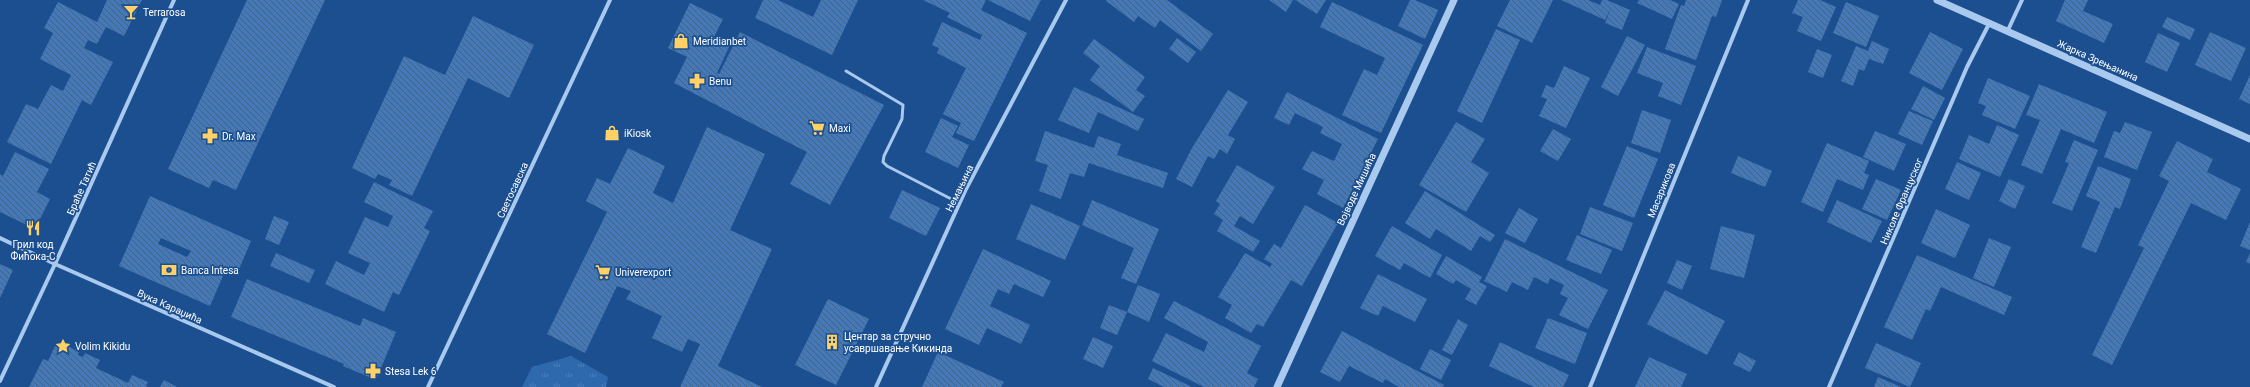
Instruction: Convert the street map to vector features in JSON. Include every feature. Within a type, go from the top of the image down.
[{"type":"street","name":"Браће Татић","points":[[0,381],[55,264],[174,0]]},
{"type":"street","name":"Светосавска","points":[[428,387],[610,0]]},
{"type":"street","name":"Немањина","points":[[876,387],[959,203],[1066,0]]},
{"type":"street","name":"Војводе Мишића","points":[[1277,387],[1454,0]]},
{"type":"street","name":"Масарикова","points":[[1590,387],[1748,0]]},
{"type":"street","name":"Жарка Зрењанина","points":[[1937,0],[1990,22],[2250,139]]},
{"type":"street","points":[[2008,30],[2022,0]]},
{"type":"street","name":"Николе Француског","points":[[1829,387],[1964,75],[1990,22]]},
{"type":"street","name":"Вука Караџића","points":[[0,238],[55,264],[334,387]]},
{"type":"lane","points":[[846,71],[903,105],[902,119],[884,156],[883,162],[887,166],[959,203]]},
{"type":"green space","points":[[571,356],[608,377],[606,387],[522,387],[532,367]]},
{"type":"building","points":[[107,0],[142,0],[124,36],[106,27],[97,44],[88,40],[84,48],[113,62],[91,105],[82,100],[51,164],[7,142],[26,104],[38,109],[51,85],[63,91],[71,75],[40,59],[53,33],[44,28],[58,2],[97,22]]},
{"type":"building","points":[[247,0],[325,0],[236,190],[213,180],[209,188],[168,169]]},
{"type":"building","points":[[763,0],[778,0],[813,17],[821,0],[858,0],[832,55],[755,18]]},
{"type":"building","points":[[923,0],[986,0],[981,10],[1027,33],[974,141],[956,133],[961,123],[943,114],[966,68],[937,53],[939,48],[932,45],[942,22],[980,40],[982,35],[947,17],[950,13]]},
{"type":"building","points":[[988,0],[1041,0],[1030,21]]},
{"type":"building","points":[[1167,0],[1213,34],[1201,51],[1160,20],[1155,28],[1138,16],[1134,22],[1106,1]]},
{"type":"building","points":[[1269,0],[1293,0],[1286,12]]},
{"type":"building","points":[[1295,0],[1326,0],[1317,14]]},
{"type":"building","points":[[1410,0],[1415,0],[1438,10],[1425,39],[1398,26]]},
{"type":"building","points":[[1510,0],[1553,0],[1532,43],[1497,26]]},
{"type":"building","points":[[1561,0],[1588,0],[1600,5],[1602,0],[1607,0],[1630,10],[1622,30],[1605,23],[1611,8],[1605,20]]},
{"type":"building","points":[[1639,0],[1670,0],[1679,4],[1672,19],[1637,3]]},
{"type":"building","points":[[1686,0],[1722,0],[1716,17],[1712,16],[1696,60],[1665,49],[1681,5],[1684,6]]},
{"type":"building","points":[[1798,0],[1820,0],[1836,7],[1821,41],[1797,31],[1803,17],[1792,13]]},
{"type":"building","points":[[2065,0],[2088,0],[2083,11],[2113,24],[2104,43],[2056,21]]},
{"type":"building","points":[[1332,2],[1423,45],[1381,133],[1342,115],[1364,69],[1377,75],[1385,58],[1320,27]]},
{"type":"building","points":[[1846,2],[1879,16],[1866,47],[1833,33]]},
{"type":"building","name":"Maxi","points":[[690,3],[723,19],[714,37],[730,45],[717,73],[719,74],[740,32],[884,105],[830,205],[790,184],[807,152],[674,83],[687,57],[668,48]]},
{"type":"building","points":[[473,16],[534,45],[509,98],[468,78],[412,196],[389,185],[392,180],[378,174],[375,179],[352,168],[404,56],[445,75]]},
{"type":"building","points":[[2167,17],[2195,29],[2190,40],[2162,27]]},
{"type":"building","points":[[1496,29],[1520,40],[1482,123],[1457,111]]},
{"type":"building","points":[[1930,32],[1963,49],[1942,90],[1909,73]]},
{"type":"building","points":[[2210,32],[2246,48],[2231,81],[2195,65]]},
{"type":"building","points":[[2158,33],[2180,43],[2167,72],[2145,62]]},
{"type":"building","points":[[1627,36],[1645,45],[1618,96],[1601,87]]},
{"type":"building","points":[[1177,38],[1196,52],[1188,63],[1169,49]]},
{"type":"building","points":[[1094,39],[1145,77],[1136,90],[1145,96],[1133,112],[1090,80],[1100,66],[1083,53]]},
{"type":"building","points":[[1872,41],[1889,49],[1883,64],[1869,59],[1864,71],[1859,69],[1853,86],[1841,81],[1856,46],[1868,51]]},
{"type":"building","points":[[1647,47],[1696,66],[1681,105],[1658,96],[1663,83],[1637,73]]},
{"type":"building","points":[[1817,49],[1832,55],[1823,78],[1808,72]]},
{"type":"building","points":[[1564,66],[1590,78],[1566,128],[1539,116],[1547,99],[1541,97],[1546,85],[1554,88]]},
{"type":"building","points":[[2250,75],[2250,104],[2239,99]]},
{"type":"building","points":[[1988,78],[2030,96],[2015,129],[1982,115],[1986,106],[1978,103]]},
{"type":"building","points":[[2039,84],[2107,112],[2094,143],[2061,129],[2042,174],[2021,165],[2040,120],[2026,115]]},
{"type":"building","points":[[1923,86],[1945,98],[1934,120],[1911,109]]},
{"type":"building","points":[[1074,87],[1144,119],[1138,131],[1098,112],[1089,133],[1058,120]]},
{"type":"building","points":[[1228,90],[1248,102],[1228,135],[1235,139],[1227,154],[1220,149],[1214,159],[1208,156],[1192,187],[1176,179],[1192,148]]},
{"type":"building","points":[[1287,92],[1378,139],[1343,208],[1317,194],[1324,180],[1302,169],[1312,151],[1334,161],[1342,144],[1320,133],[1323,127],[1295,113],[1289,125],[1274,118]]},
{"type":"building","points":[[1642,110],[1671,120],[1660,153],[1631,143]]},
{"type":"building","points":[[1909,111],[1933,121],[1922,145],[1898,134]]},
{"type":"building","points":[[941,118],[958,126],[952,137],[969,145],[958,168],[925,152]]},
{"type":"building","points":[[1456,122],[1485,139],[1471,162],[1489,173],[1466,212],[1419,185]]},
{"type":"building","points":[[2125,122],[2152,132],[2137,170],[2104,157],[2114,131],[2120,133]]},
{"type":"building","points":[[1997,125],[2019,135],[2000,177],[1959,159],[1969,135],[1989,144]]},
{"type":"building","points":[[707,127],[765,154],[730,230],[772,249],[718,366],[762,387],[680,387],[700,344],[688,339],[682,352],[652,338],[662,316],[626,299],[631,291],[617,286],[585,353],[547,334],[607,212],[586,201],[597,178],[610,184],[628,148],[665,166],[653,193],[673,203]]},
{"type":"building","points":[[1553,129],[1571,139],[1558,161],[1540,151]]},
{"type":"building","points":[[1045,131],[1094,148],[1098,136],[1121,144],[1117,155],[1168,173],[1163,188],[1089,163],[1084,177],[1070,173],[1061,199],[1039,191],[1048,165],[1035,161]]},
{"type":"building","points":[[1875,131],[1906,144],[1894,171],[1863,157]]},
{"type":"building","points":[[2074,140],[2098,150],[2072,211],[2052,203],[2069,163],[2065,162]]},
{"type":"building","points":[[2177,141],[2213,159],[2207,172],[2241,189],[2226,220],[2191,203],[2112,365],[2092,355],[2144,248],[2138,245],[2169,181],[2159,176]]},
{"type":"building","points":[[1827,143],[1869,161],[1864,173],[1869,175],[1863,190],[1837,179],[1823,212],[1801,202]]},
{"type":"building","points":[[1627,146],[1658,159],[1634,218],[1603,205]]},
{"type":"building","points":[[15,152],[49,169],[37,192],[50,199],[35,229],[0,212],[0,174],[3,176]]},
{"type":"building","points":[[1738,156],[1772,171],[1765,187],[1731,173]]},
{"type":"building","points":[[1957,162],[1981,173],[1969,200],[1945,189]]},
{"type":"building","points":[[1237,165],[1275,187],[1253,224],[1240,216],[1234,226],[1260,241],[1253,252],[1217,231],[1223,220],[1214,214],[1220,204],[1216,201]]},
{"type":"building","points":[[2098,166],[2131,179],[2120,209],[2115,207],[2096,253],[2081,247],[2100,202],[2086,196]]},
{"type":"building","points":[[1876,179],[1901,190],[1887,220],[1862,209]]},
{"type":"building","points":[[2009,179],[2025,186],[2015,209],[1999,201]]},
{"type":"building","points":[[374,182],[433,211],[424,228],[430,231],[399,295],[393,292],[384,312],[325,284],[336,261],[364,275],[370,263],[348,253],[365,217],[388,227],[393,216],[364,202]]},
{"type":"building","points":[[902,190],[940,208],[926,236],[889,218]]},
{"type":"building","points":[[1425,191],[1495,235],[1490,242],[1480,236],[1471,251],[1436,229],[1430,239],[1405,223]]},
{"type":"building","points":[[150,196],[251,241],[237,274],[226,269],[210,306],[119,266]],"holes":[[[161,238],[191,251],[187,257],[158,244]]]},
{"type":"building","points":[[1092,200],[1159,229],[1136,284],[1121,278],[1134,248],[1082,225]]},
{"type":"building","points":[[1837,200],[1882,221],[1871,243],[1827,222]]},
{"type":"building","points":[[1031,204],[1080,226],[1065,260],[1016,239]]},
{"type":"building","points":[[1305,205],[1338,223],[1302,286],[1291,280],[1263,327],[1257,324],[1251,333],[1225,318],[1232,305],[1218,297],[1245,253],[1270,267],[1272,264],[1264,259],[1274,244],[1281,248]]},
{"type":"building","points":[[1590,207],[1633,223],[1622,251],[1580,234]]},
{"type":"building","points":[[1519,208],[1538,219],[1525,243],[1505,233]]},
{"type":"building","points":[[1936,209],[1970,225],[1955,258],[1921,243]]},
{"type":"building","points":[[274,216],[289,222],[279,245],[265,239]]},
{"type":"building","points":[[2250,222],[2250,250],[2240,246]]},
{"type":"building","points":[[1392,226],[1442,255],[1430,278],[1404,263],[1400,270],[1375,256]]},
{"type":"building","points":[[1721,226],[1755,235],[1744,278],[1710,269]]},
{"type":"building","points":[[1577,235],[1612,250],[1601,274],[1566,260]]},
{"type":"building","points":[[1989,238],[2011,247],[1994,287],[1973,278]]},
{"type":"building","points":[[1505,239],[1608,290],[1588,329],[1559,315],[1568,298],[1560,294],[1564,285],[1550,278],[1548,284],[1534,277],[1528,290],[1512,282],[1507,292],[1484,281]]},
{"type":"building","points":[[983,249],[1051,281],[1043,297],[1014,284],[1009,294],[998,289],[990,306],[1030,325],[1021,344],[987,328],[979,345],[945,329]]},
{"type":"building","points":[[276,253],[315,270],[309,283],[270,266]]},
{"type":"building","points":[[2250,253],[2250,264],[2246,262]]},
{"type":"building","points":[[1917,255],[2012,297],[2004,315],[1941,287],[1930,311],[1926,309],[1912,340],[1884,327]]},
{"type":"building","points":[[1446,256],[1482,277],[1479,282],[1487,286],[1476,305],[1465,299],[1471,289],[1456,280],[1453,284],[1436,274]]},
{"type":"building","points":[[1677,260],[1692,266],[1682,290],[1667,283]]},
{"type":"building","points":[[0,264],[13,270],[0,298]]},
{"type":"building","points":[[1378,274],[1427,299],[1415,322],[1383,306],[1378,316],[1360,308]]},
{"type":"building","points":[[247,279],[360,326],[363,318],[396,332],[376,380],[343,366],[344,364],[231,317]]},
{"type":"building","points":[[1138,285],[1160,294],[1149,322],[1127,312]]},
{"type":"building","points":[[1665,290],[1725,321],[1707,355],[1647,324]]},
{"type":"building","name":"Центар за стручно усавршавање Кикинда","points":[[828,299],[869,319],[836,385],[795,365]]},
{"type":"building","points":[[1174,301],[1261,346],[1247,373],[1258,379],[1254,387],[1204,387],[1152,361],[1166,333],[1204,352],[1208,342],[1164,318]]},
{"type":"building","points":[[1109,305],[1127,312],[1117,335],[1100,328]]},
{"type":"building","points":[[1548,318],[1587,333],[1575,364],[1535,348]]},
{"type":"building","points":[[1458,319],[1468,325],[1452,355],[1442,350]]},
{"type":"building","points":[[1342,331],[1444,385],[1443,387],[1399,387],[1385,379],[1383,383],[1349,366],[1340,382],[1320,372]]},
{"type":"building","points":[[1093,337],[1113,346],[1103,368],[1083,359]]},
{"type":"building","points":[[1500,342],[1569,375],[1563,387],[1534,387],[1489,366]]},
{"type":"building","points":[[1876,343],[1921,363],[1910,387],[1865,368]]},
{"type":"building","points":[[64,344],[79,352],[78,355],[83,357],[85,353],[100,360],[96,368],[128,383],[132,375],[148,382],[146,386],[148,387],[29,387],[43,359],[48,361],[55,346],[62,349]]},
{"type":"building","points":[[1430,349],[1451,360],[1441,380],[1420,369]]},
{"type":"building","points":[[938,352],[1004,382],[1001,387],[922,387]]},
{"type":"building","points":[[1739,352],[1756,361],[1750,372],[1733,364]]},
{"type":"building","points":[[1649,357],[1687,374],[1681,387],[1635,387]]},
{"type":"building","points":[[1153,368],[1192,387],[1164,387],[1148,379]]},
{"type":"building","points":[[1878,377],[1901,387],[1874,387]]},
{"type":"building","points":[[164,380],[177,387],[160,387]]},
{"type":"place","name":"Terrarosa","points":[[131,12]]},
{"type":"place","name":"Meridianbet","points":[[681,41]]},
{"type":"place","name":"Benu","points":[[697,81]]},
{"type":"place","name":"Maxi","points":[[817,128]]},
{"type":"place","name":"iKiosk","points":[[612,133]]},
{"type":"place","name":"Dr. Max","points":[[210,136]]},
{"type":"place","name":"Грил код Фићока-С","points":[[33,228]]},
{"type":"place","name":"Banca Intesa","points":[[169,270]]},
{"type":"place","name":"Univerexport","points":[[603,272]]},
{"type":"place","name":"Центар за стручно усавршавање Кикинда","points":[[832,342]]},
{"type":"place","name":"Volim Kikidu","points":[[63,346]]},
{"type":"place","name":"Stesa Lek 6","points":[[373,371]]}]
